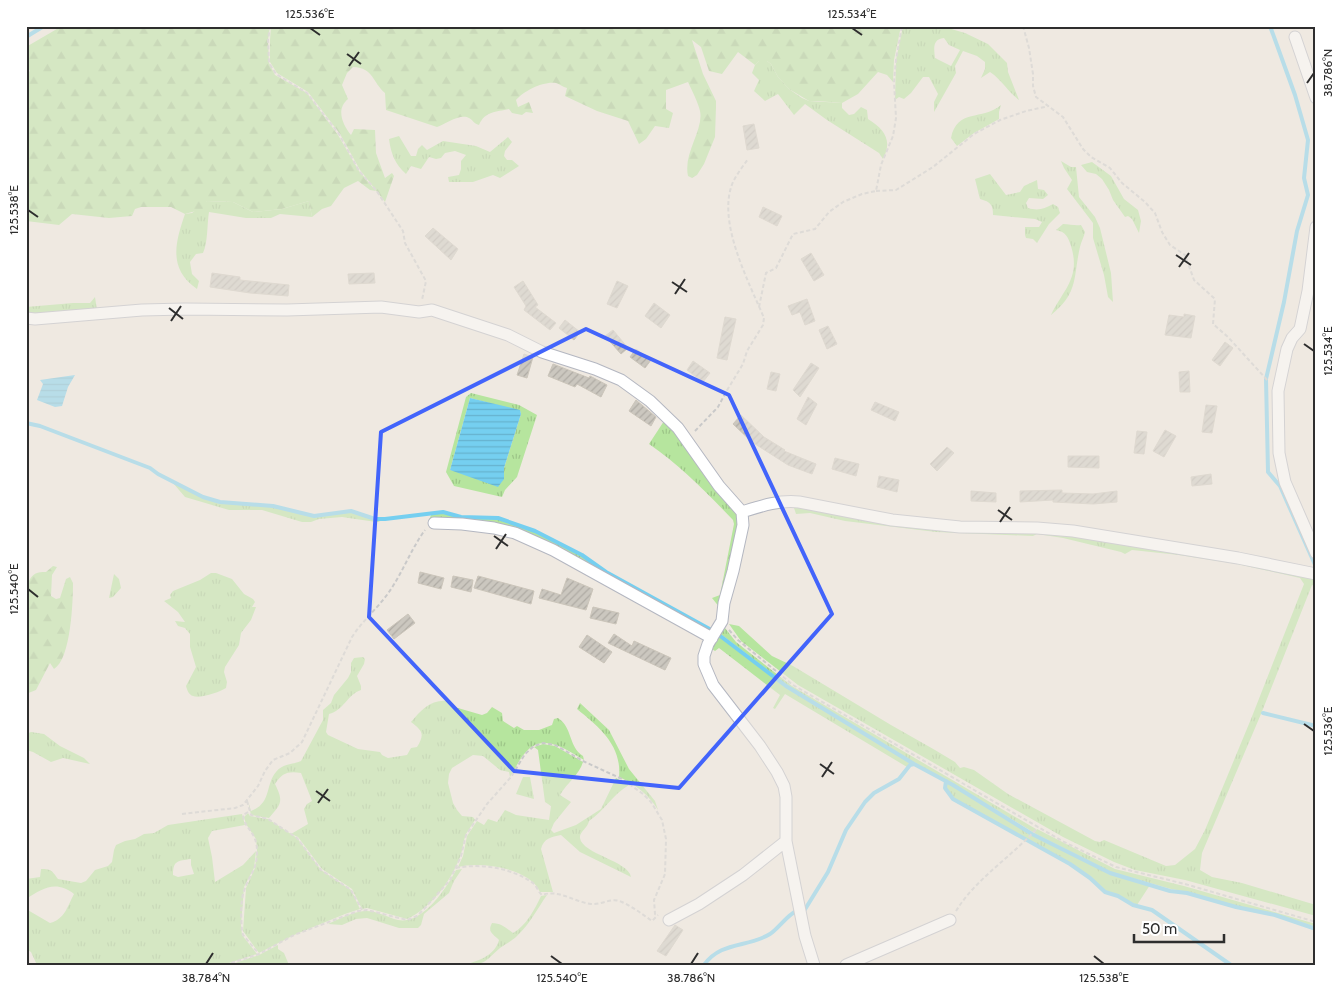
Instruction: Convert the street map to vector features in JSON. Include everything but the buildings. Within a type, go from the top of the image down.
[{"type":"street","points":[[1294,36],[1316,98]]},
{"type":"street","points":[[1316,227],[1308,291],[1300,329],[1292,338],[1287,349],[1278,391],[1279,454],[1285,482],[1316,553]]},
{"type":"street","points":[[26,318],[35,319],[176,309],[288,310],[381,307],[419,312],[432,310],[508,335],[542,352],[595,369],[621,380],[650,401],[678,428],[719,486],[742,512],[743,525],[724,603],[722,621],[704,656],[704,664],[713,685],[760,746],[784,786],[786,797],[786,841],[804,936],[814,965]]},
{"type":"street","points":[[742,512],[770,503],[786,501],[892,520],[960,527],[1037,528],[1073,531],[1238,558],[1316,574]]},
{"type":"street","points":[[434,523],[462,524],[515,533],[553,550],[712,638]]},
{"type":"street","points":[[664,918],[699,904],[743,875],[786,841]]},
{"type":"street","points":[[846,965],[950,920]]},
{"type":"path","points":[[270,26],[268,40],[269,63],[276,74],[307,93],[319,107],[343,140],[359,171],[376,190],[403,232],[405,243],[426,281],[419,312]]},
{"type":"path","points":[[876,191],[881,165],[893,136],[896,118],[894,82],[902,26]]},
{"type":"path","points":[[1023,26],[1029,48],[1036,97],[1062,117],[1083,149],[1091,157],[1110,168],[1122,183],[1155,212],[1162,232],[1170,245],[1185,255],[1194,280],[1215,299],[1213,324],[1228,336],[1278,391]]},
{"type":"path","points":[[759,307],[766,273],[776,268],[793,234],[815,229],[830,212],[844,202],[862,194],[896,190],[933,167],[974,134],[1000,120],[1048,106]]},
{"type":"path","points":[[687,440],[718,407],[738,375],[747,351],[763,326],[764,318],[737,252],[727,210],[733,182],[748,159]]},
{"type":"path","points":[[182,814],[235,808],[243,805],[258,786],[273,760],[290,753],[302,742],[361,622],[389,591],[416,542],[429,524],[434,523]]},
{"type":"path","points":[[722,621],[738,640],[793,685],[1038,827],[1116,867],[1203,889],[1316,922]]},
{"type":"path","points":[[225,965],[259,954],[294,936],[362,910],[408,920],[417,916],[432,902],[450,880],[461,856],[466,835],[487,804],[511,777],[525,754],[534,746],[543,743],[555,745],[583,761],[622,779],[643,794],[654,806],[662,820],[666,840],[665,874],[654,900],[655,914],[664,918]]},
{"type":"path","points":[[247,800],[251,815],[268,819],[297,838],[321,870],[352,890],[362,910]]},
{"type":"path","points":[[249,812],[245,813],[243,817],[256,839],[256,858],[252,876],[245,888],[242,931],[243,935],[259,954]]},
{"type":"path","points":[[950,920],[964,898],[986,874],[1038,827]]},
{"type":"path","points":[[456,868],[486,867],[509,871],[534,884],[539,894],[542,895],[555,894],[592,904],[610,900],[620,901],[652,921],[664,918]]},
{"type":"highlighted area","points":[[586,329],[729,395],[832,614],[679,788],[514,771],[369,617],[381,432]]},
{"type":"green space","points":[[62,26],[270,26],[268,40],[269,63],[275,75],[307,93],[338,135],[359,171],[376,191],[370,190],[358,181],[344,188],[331,206],[322,209],[312,217],[309,201],[282,209],[253,212],[233,202],[207,201],[203,209],[185,214],[171,207],[141,207],[135,209],[132,216],[109,218],[72,214],[59,225],[26,221],[26,74],[30,71],[26,65],[26,47]]},
{"type":"green space","points":[[271,26],[901,26],[894,60],[893,82],[887,75],[878,72],[858,94],[842,103],[809,101],[789,89],[767,61],[759,61],[755,65],[738,52],[722,74],[709,71],[701,47],[692,40],[703,74],[716,101],[716,107],[715,137],[704,164],[697,175],[692,178],[688,176],[687,167],[699,126],[700,111],[688,82],[666,90],[666,109],[673,113],[669,128],[655,126],[646,139],[639,144],[628,121],[597,111],[565,96],[567,88],[556,83],[534,87],[516,100],[518,107],[529,102],[533,113],[526,112],[522,115],[512,113],[509,109],[484,117],[479,125],[469,118],[462,117],[437,127],[386,110],[385,93],[372,76],[365,70],[353,67],[347,73],[342,85],[348,99],[342,107],[342,117],[351,135],[354,129],[375,130],[376,153],[385,178],[392,173],[394,176],[385,202],[360,170],[340,134],[308,92],[277,73],[270,62]]},
{"type":"green space","points":[[903,26],[941,26],[965,33],[988,44],[1007,63],[1008,72],[1019,100],[990,72],[981,78],[985,69],[985,62],[977,56],[963,51],[955,66],[956,73],[934,112],[934,102],[938,94],[929,77],[923,77],[904,99],[899,97],[895,100],[896,60]],"holes":[[[944,38],[949,45],[960,50],[951,66],[935,58],[934,48],[937,40]]]},
{"type":"green space","points":[[759,61],[767,61],[771,64],[778,77],[789,89],[802,98],[809,101],[842,103],[842,108],[849,115],[854,114],[861,107],[867,110],[868,119],[882,131],[887,141],[883,159],[879,153],[805,104],[794,115],[778,94],[765,101],[754,91],[759,80],[752,73]]},
{"type":"green space","points":[[1001,105],[999,119],[974,133],[957,146],[951,138],[959,122],[971,116],[994,110]]},
{"type":"green space","points":[[399,136],[411,156],[416,156],[418,149],[422,145],[427,150],[443,141],[476,146],[490,152],[508,137],[512,142],[505,151],[504,156],[507,160],[512,160],[519,166],[500,178],[493,175],[473,182],[449,182],[448,177],[459,175],[461,161],[466,155],[455,151],[445,153],[441,158],[429,157],[421,169],[411,166],[406,174],[392,154],[389,139]]},
{"type":"green space","points":[[1061,161],[1071,167],[1076,167],[1079,197],[1095,217],[1100,228],[1111,273],[1113,302],[1108,297],[1104,275],[1093,238],[1093,223],[1067,189],[1072,180]]},
{"type":"green space","points":[[1092,162],[1111,176],[1124,199],[1138,210],[1141,221],[1139,233],[1132,219],[1128,216],[1125,217],[1113,200],[1102,179],[1096,174],[1087,172],[1081,165]]},
{"type":"green space","points":[[990,174],[1006,195],[1020,192],[1024,186],[1037,180],[1038,189],[1044,190],[1048,195],[1043,199],[1029,198],[1026,203],[1028,208],[1041,209],[1053,204],[1058,207],[1060,213],[1049,224],[1037,243],[1033,239],[1026,238],[1025,227],[1039,227],[1042,222],[1035,219],[993,215],[991,204],[980,199],[975,179]]},
{"type":"green space","points":[[207,201],[233,202],[253,212],[282,209],[309,201],[312,217],[280,214],[271,218],[246,218],[209,212],[205,249],[203,253],[196,254],[190,262],[192,274],[199,281],[197,289],[181,273],[176,255],[177,245],[185,214],[192,213]]},
{"type":"green space","points":[[1063,224],[1081,225],[1085,232],[1071,292],[1060,307],[1051,315],[1069,283],[1074,267],[1074,257],[1069,240],[1066,235],[1056,230]]},
{"type":"green space","points":[[95,297],[97,310],[26,315],[26,307],[90,303]]},
{"type":"green space","points":[[471,393],[519,405],[537,415],[517,477],[505,490],[502,497],[454,486],[446,472],[466,397]],"holes":[[[470,398],[520,411],[521,414],[504,468],[504,479],[450,470]]]},
{"type":"green space","points":[[666,418],[738,513],[739,520],[720,608],[712,598],[720,595],[734,524],[733,520],[682,470],[649,444]]},
{"type":"green space","points":[[173,483],[202,497],[226,504],[252,504],[287,509],[314,517],[351,512],[375,520],[385,520],[376,522],[342,517],[302,522],[262,510],[229,510],[185,497]]},
{"type":"green space","points":[[793,505],[1055,533],[1316,575],[1316,587],[1312,585],[1261,714],[1202,853],[1200,870],[1212,877],[1242,883],[1316,905],[1316,916],[1185,880],[1135,870],[1063,837],[798,685],[741,641],[729,624],[739,626],[772,656],[793,666],[935,750],[955,762],[960,768],[964,767],[974,770],[1008,794],[1095,841],[1100,842],[1104,840],[1166,866],[1175,865],[1195,849],[1205,830],[1304,584],[1300,578],[1237,564],[1179,555],[1132,550],[1125,554],[1063,538],[1037,534],[1033,536],[936,532],[845,521],[810,513],[796,514]]},
{"type":"green space","points":[[443,513],[461,517],[498,519],[535,531],[713,632],[711,634],[516,531],[434,522],[428,523],[431,515]]},
{"type":"green space","points":[[53,566],[57,567],[52,575],[51,596],[56,599],[60,598],[66,579],[70,577],[73,583],[70,629],[60,663],[54,669],[50,663],[36,690],[26,694],[26,582],[32,576],[40,572],[46,572]]},
{"type":"green space","points":[[211,573],[232,579],[244,594],[253,599],[255,602],[252,607],[256,607],[251,620],[241,633],[239,645],[225,667],[226,688],[210,695],[196,697],[190,695],[186,686],[196,667],[190,647],[190,634],[185,628],[178,626],[175,621],[185,622],[178,612],[164,601],[171,598],[170,595],[173,591],[200,580]]},
{"type":"green space","points":[[114,574],[119,579],[121,588],[113,597],[109,598]]},
{"type":"green space","points":[[720,628],[725,628],[736,642],[792,686],[1036,829],[1033,832],[914,763],[787,685],[718,632]]},
{"type":"green space","points":[[716,634],[786,686],[912,763],[907,767],[785,694],[775,709],[773,708],[780,695],[719,648],[715,651],[709,647]]},
{"type":"green space","points":[[363,657],[365,659],[364,664],[357,676],[361,690],[352,695],[338,710],[329,714],[326,732],[328,735],[358,749],[380,752],[388,758],[407,755],[411,748],[417,747],[422,735],[420,730],[411,722],[431,704],[448,701],[451,706],[482,715],[487,713],[492,707],[502,713],[503,721],[514,728],[517,726],[524,730],[539,730],[552,725],[554,719],[558,718],[563,722],[575,747],[584,760],[562,747],[547,743],[532,747],[525,753],[510,777],[509,772],[500,770],[483,756],[473,755],[452,768],[448,783],[453,803],[462,816],[473,817],[475,820],[466,834],[460,857],[446,884],[432,901],[407,919],[367,908],[362,909],[352,889],[322,869],[298,837],[291,834],[308,824],[304,809],[312,801],[301,773],[292,772],[283,775],[275,784],[280,795],[280,802],[269,818],[251,815],[248,801],[251,811],[258,808],[265,799],[270,782],[276,772],[285,766],[301,761],[323,720],[323,710],[331,703],[334,695],[348,678],[351,672],[351,663],[354,658]]},
{"type":"green space","points":[[580,703],[609,730],[629,769],[655,801],[658,810],[641,791],[619,777],[617,755],[613,746],[601,730],[577,709]]},
{"type":"green space","points":[[31,732],[44,734],[60,746],[84,758],[90,764],[63,758],[51,762],[26,750],[26,734]]},
{"type":"green space","points":[[543,744],[555,746],[583,762],[579,771],[560,795],[571,802],[554,823],[551,830],[554,833],[576,825],[601,809],[616,778],[629,785],[589,821],[580,838],[589,849],[622,866],[631,877],[580,852],[561,835],[546,840],[541,849],[553,892],[540,892],[535,884],[526,877],[504,868],[479,865],[458,867],[463,856],[467,836],[477,821],[484,825],[488,819],[497,822],[505,810],[516,815],[549,820],[551,806],[545,802],[538,750],[534,747]]},
{"type":"green space","points":[[523,777],[530,777],[534,799],[516,794]]},
{"type":"green space","points":[[946,782],[1032,834],[1027,839],[953,799],[946,788]]},
{"type":"green space","points":[[248,813],[250,816],[268,819],[297,838],[321,870],[351,890],[360,909],[294,935],[259,953],[243,931],[246,888],[255,868],[257,851],[256,839],[246,824],[244,817]]},
{"type":"green space","points":[[242,814],[245,825],[212,831],[208,838],[215,882],[243,865],[256,851],[254,868],[244,887],[241,925],[242,935],[257,954],[223,965],[37,965],[31,952],[26,949],[26,909],[50,923],[59,919],[74,894],[61,887],[50,887],[26,899],[26,879],[40,877],[41,869],[47,869],[58,879],[81,883],[86,881],[95,870],[108,866],[112,862],[116,845],[144,834],[154,833],[168,825]],"holes":[[[191,859],[194,874],[178,877],[173,875],[174,866],[177,862]]]},
{"type":"green space","points":[[1037,829],[1115,869],[1184,886],[1316,924],[1316,927],[1275,914],[1236,906],[1111,872],[1034,833]]},
{"type":"green space","points":[[1032,834],[1110,873],[1150,885],[1137,905],[1106,892],[1081,871],[1027,839]]},
{"type":"green space","points":[[462,869],[449,893],[424,914],[421,925],[418,928],[399,928],[367,918],[356,919],[342,925],[328,924],[350,914],[364,911],[398,920],[416,917],[440,895],[456,870]]},
{"type":"green space","points":[[547,895],[530,921],[515,938],[484,962],[463,965],[484,957],[497,946],[499,940],[490,931],[492,923],[501,925],[513,933],[526,922],[541,896]]},
{"type":"green space","points":[[278,945],[278,949],[284,953],[289,965],[229,965],[259,955]]},
{"type":"water","points":[[75,375],[68,387],[62,406],[55,407],[37,400],[43,384],[40,380]]},
{"type":"water","points":[[470,398],[520,410],[521,414],[504,468],[504,479],[498,487],[450,470]]},
{"type":"waterway","points":[[26,37],[44,26]]},
{"type":"waterway","points":[[1270,26],[1295,95],[1308,140],[1304,178],[1308,195],[1297,231],[1284,302],[1266,379],[1268,472],[1280,486],[1316,567]]},
{"type":"waterway","points":[[26,423],[40,426],[150,468],[203,497],[220,502],[273,506],[314,516],[351,511],[375,519],[443,512],[461,517],[498,518],[535,531],[582,555],[606,572],[715,632],[786,686],[1032,834],[1110,873],[1170,891],[1187,893],[1236,907],[1275,915],[1316,929]]},
{"type":"waterway","points":[[1263,713],[1316,726]]},
{"type":"waterway","points":[[704,965],[718,952],[770,934],[794,912],[804,911],[828,872],[846,830],[865,802],[874,793],[899,779],[910,765],[914,764]]},
{"type":"waterway","points":[[946,781],[945,788],[953,799],[1070,864],[1090,878],[1105,892],[1118,896],[1133,905],[1152,910],[1231,965]]}]
